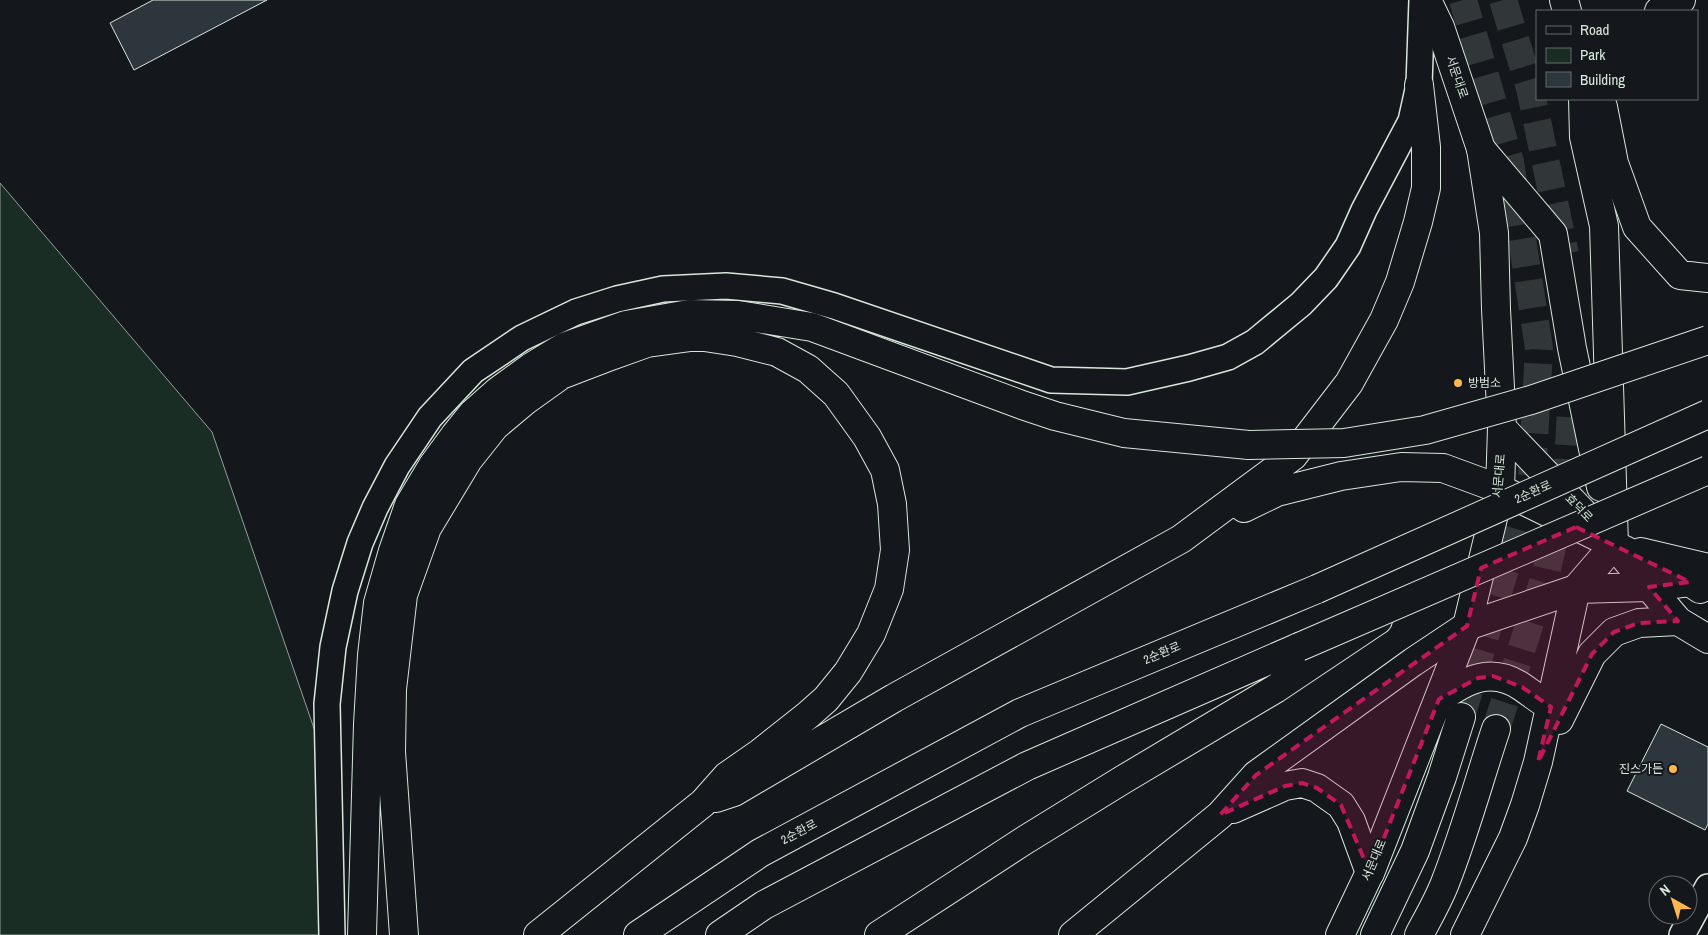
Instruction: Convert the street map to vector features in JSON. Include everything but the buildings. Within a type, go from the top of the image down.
[{"type":"main road","name":"서문대로","points":[[1340,935],[1370,873],[1467,626],[1500,489],[1502,428],[1494,233],[1481,149],[1440,27],[1427,0]]},
{"type":"main road","points":[[1661,10],[1681,0]]},
{"type":"main road","points":[[1181,538],[1293,456],[1349,383],[1384,320],[1400,282],[1426,188],[1426,147],[1420,85]]},
{"type":"main road","points":[[1465,935],[1513,838],[1538,762],[1576,589],[1614,545],[1604,226],[1584,137],[1583,100]]},
{"type":"main road","points":[[1600,100],[1614,163],[1637,227],[1680,275],[1708,278]]},
{"type":"main road","points":[[1481,149],[1552,234],[1572,348],[1614,545]]},
{"type":"main road","points":[[362,935],[368,724],[372,655],[378,604],[393,551],[409,505],[433,465],[472,414],[504,386],[564,347],[626,325],[689,314],[738,314],[812,328],[1022,405],[1055,416],[1124,434],[1249,445],[1344,443],[1425,430],[1530,400],[1708,340]]},
{"type":"main road","points":[[404,935],[390,752],[392,689],[404,595],[426,528],[468,460],[495,426],[547,385],[562,375],[608,357],[647,344],[698,336],[737,342],[777,352],[808,369],[836,394],[867,437],[884,470],[892,504],[895,550],[889,589],[871,634],[848,672],[826,698],[808,715],[760,753],[726,776],[703,803],[538,935]]},
{"type":"main road","name":"2순환로","points":[[638,935],[760,853],[1020,713],[1317,588],[1708,414]]},
{"type":"main road","name":"효덕로","points":[[1502,428],[1614,545],[1678,621],[1708,638]]},
{"type":"main road","points":[[703,803],[734,792],[894,698],[1181,538],[1277,492],[1341,476],[1401,467],[1443,468],[1500,489],[1614,545]]},
{"type":"main road","points":[[720,935],[764,905],[1027,766],[1708,470]]},
{"type":"main road","name":"효덕로","points":[[1614,545],[1703,581]]},
{"type":"main road","points":[[1072,935],[1220,815],[1256,775],[1413,662],[1467,626],[1576,589],[1649,587],[1703,581]]},
{"type":"main road","points":[[879,935],[1025,840],[1124,779],[1276,690],[1410,598]]},
{"type":"main road","points":[[1538,762],[1592,654],[1614,632],[1639,623],[1678,621]]},
{"type":"main road","points":[[1439,699],[1460,684],[1478,678],[1493,676],[1522,686],[1551,707]]},
{"type":"main road","points":[[1375,935],[1415,851],[1442,777],[1461,717]]},
{"type":"main road","points":[[1419,935],[1445,885],[1469,819],[1480,775],[1496,729]]},
{"type":"main road","points":[[1220,815],[1285,786],[1302,784],[1317,788],[1342,805],[1352,821],[1370,873]]},
{"type":"street","points":[[332,935],[327,704],[333,647],[345,591],[360,543],[375,508],[397,466],[430,417],[473,371],[522,338],[576,312],[617,299],[663,289],[726,286],[782,291],[834,306],[1051,380],[1127,382],[1228,357],[1255,342],[1301,304],[1326,278],[1348,246],[1364,210],[1410,121],[1420,85],[1422,0]]},
{"type":"street","points":[[1682,935],[1708,887]]},
{"type":"highlighted area","points":[[1576,527],[1690,582],[1649,587],[1678,621],[1639,623],[1614,632],[1592,654],[1538,762],[1551,707],[1522,687],[1493,676],[1478,678],[1439,699],[1370,873],[1341,805],[1317,788],[1302,783],[1285,786],[1220,815],[1256,775],[1467,626],[1481,568]]},
{"type":"green space","points":[[0,183],[212,432],[329,772],[342,935],[0,935]]},
{"type":"tunnel","points":[[1461,717],[1532,478],[1539,348],[1510,162],[1463,0]]},
{"type":"tunnel","points":[[1503,0],[1530,88],[1565,254]]},
{"type":"tunnel","points":[[1496,729],[1546,573],[1567,483],[1573,373]]},
{"type":"place","name":"방범소","points":[[1458,383]]},
{"type":"place","name":"진스가든","points":[[1673,769]]}]
